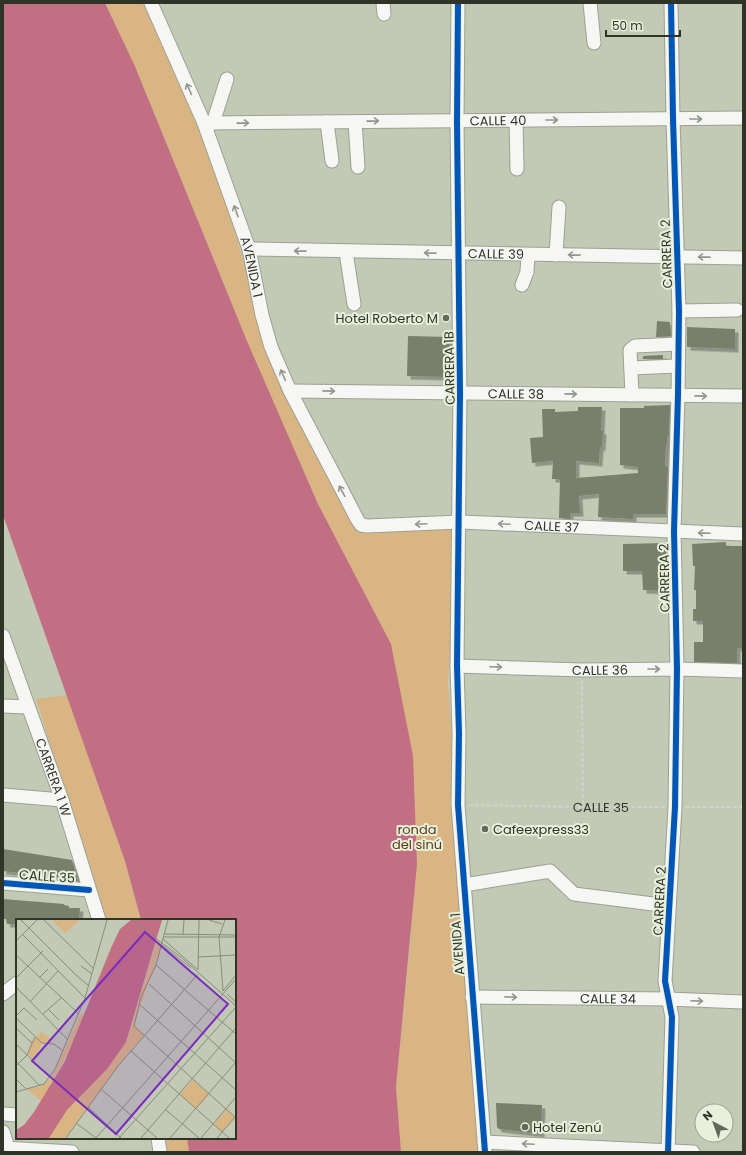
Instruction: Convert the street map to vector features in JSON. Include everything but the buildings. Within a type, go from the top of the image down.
[{"type":"street","name":"AVENIDA 1","points":[[151,3],[209,123],[249,250],[262,315],[271,347],[290,391],[361,525]]},
{"type":"street","name":"CARRERA 1B","points":[[458,3],[457,121],[460,522],[457,666],[459,734]]},
{"type":"street","points":[[590,3],[594,43]]},
{"type":"street","name":"CARRERA 2","points":[[668,1152],[672,1017],[665,981],[675,807],[676,669],[674,531],[679,311],[671,3]]},
{"type":"street","points":[[209,123],[227,79]]},
{"type":"street","name":"CALLE 40","points":[[209,123],[743,118]]},
{"type":"street","points":[[516,120],[517,169]]},
{"type":"street","points":[[327,122],[332,161]]},
{"type":"street","points":[[355,122],[358,167]]},
{"type":"street","points":[[556,255],[559,207]]},
{"type":"street","name":"CALLE 39","points":[[249,250],[743,258]]},
{"type":"street","points":[[346,252],[354,304]]},
{"type":"street","points":[[522,285],[527,272],[528,255]]},
{"type":"street","points":[[679,311],[738,310]]},
{"type":"street","points":[[632,395],[630,350],[635,346],[678,344]]},
{"type":"street","points":[[631,368],[678,366]]},
{"type":"street","name":"CALLE 38","points":[[290,391],[743,396]]},
{"type":"street","name":"CALLE 37","points":[[361,525],[460,522],[743,534]]},
{"type":"street","name":"CARRERA 1 W","points":[[3,636],[62,800],[99,919]]},
{"type":"street","name":"CALLE 36","points":[[457,666],[582,670],[676,669],[743,671]]},
{"type":"street","points":[[3,706],[28,706]]},
{"type":"street","name":"AVENIDA 1","points":[[459,734],[458,805],[484,1147]]},
{"type":"street","points":[[3,795],[62,800]]},
{"type":"street","points":[[464,885],[550,871],[574,894],[669,906]]},
{"type":"street","name":"CALLE 35","points":[[3,883],[89,890]]},
{"type":"street","points":[[3,994],[16,984]]},
{"type":"street","name":"CALLE 34","points":[[472,997],[668,999],[743,1002]]},
{"type":"street","points":[[3,1114],[16,1115]]},
{"type":"street","points":[[3,1132],[6,1148],[72,1152]]},
{"type":"street","points":[[158,1139],[160,1152]]},
{"type":"street","points":[[484,1147],[693,1152]]},
{"type":"path","points":[[582,670],[582,807]]},
{"type":"green space","name":"ronda del sinú","points":[[105,3],[145,3],[203,125],[265,334],[359,526],[458,524],[448,683],[470,997],[484,1152],[401,1152],[396,1087],[411,933],[391,644],[318,504],[247,341],[134,64]]},
{"type":"green space","points":[[67,695],[125,861],[141,919],[105,919],[36,699]]},
{"type":"green space","points":[[162,1139],[187,1139],[189,1152],[165,1152]]},
{"type":"shaded area","points":[[3,3],[105,3],[134,64],[247,341],[318,504],[391,644],[413,756],[417,864],[396,1087],[401,1152],[189,1152],[187,1139],[236,1139],[236,919],[141,919],[125,861],[3,515]]},
{"type":"cycle path","points":[[458,3],[457,121],[460,393],[457,666],[459,733],[458,805],[485,1152]]},
{"type":"cycle path","points":[[668,1152],[672,1017],[665,981],[675,807],[677,669],[674,531],[679,311],[671,3]]},
{"type":"cycle path","points":[[3,883],[89,890]]},
{"type":"place","name":"Hotel Roberto M","points":[[446,318]]},
{"type":"place","name":"Cafeexpress33","points":[[485,829]]},
{"type":"place","name":"Hotel Zenú","points":[[525,1127]]}]
